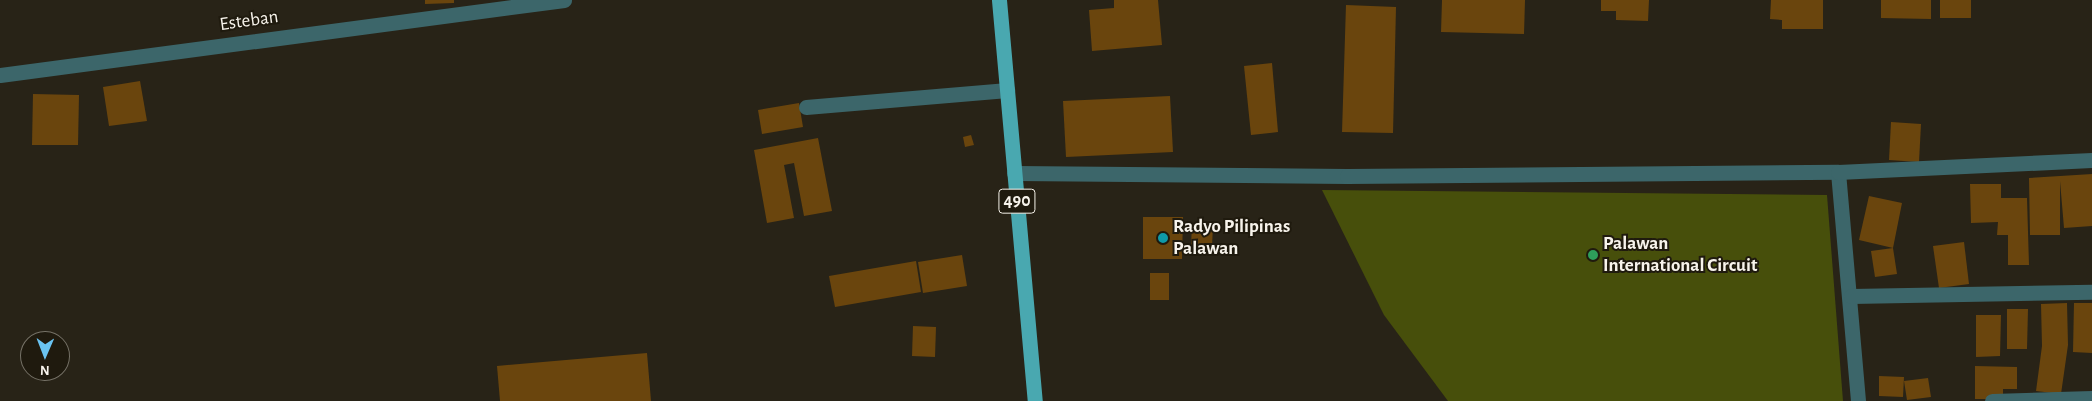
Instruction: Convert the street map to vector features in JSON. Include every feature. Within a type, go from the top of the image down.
[{"type":"main road","name":"490","points":[[999,0],[1035,401]]},
{"type":"street","name":"Esteban","points":[[0,75],[564,0]]},
{"type":"street","points":[[806,107],[1007,90]]},
{"type":"street","points":[[1014,173],[1357,176],[1838,172],[2092,160]]},
{"type":"street","points":[[1838,172],[1858,401]]},
{"type":"street","points":[[1850,296],[2092,292]]},
{"type":"street","points":[[1992,401],[2092,398]]},
{"type":"green space","name":"Palawan International Circuit","points":[[1322,190],[1827,195],[1843,401],[1448,401],[1384,315]]},
{"type":"building","points":[[425,0],[454,0],[454,3],[425,4]]},
{"type":"building","points":[[1114,0],[1158,0],[1162,45],[1092,51],[1089,10],[1114,8]]},
{"type":"building","points":[[1442,0],[1525,0],[1524,34],[1441,32]]},
{"type":"building","points":[[1601,0],[1649,0],[1648,21],[1616,20],[1616,11],[1601,11]]},
{"type":"building","points":[[1771,0],[1823,0],[1823,29],[1782,29],[1782,20],[1770,19]]},
{"type":"building","points":[[1881,0],[1931,0],[1931,19],[1881,18]]},
{"type":"building","points":[[1940,0],[1971,0],[1971,18],[1940,18]]},
{"type":"building","points":[[1346,5],[1396,7],[1393,133],[1342,132]]},
{"type":"building","points":[[1272,63],[1278,132],[1251,135],[1244,66]]},
{"type":"building","points":[[140,81],[147,121],[109,126],[103,87]]},
{"type":"building","points":[[33,94],[79,95],[78,145],[32,145]]},
{"type":"building","points":[[1170,96],[1173,152],[1066,157],[1063,101]]},
{"type":"building","points":[[799,103],[803,127],[762,134],[758,110]]},
{"type":"building","points":[[1891,122],[1921,124],[1919,162],[1889,160]]},
{"type":"building","points":[[971,135],[974,145],[965,147],[963,137]]},
{"type":"building","points":[[818,138],[832,211],[804,216],[794,163],[784,165],[794,218],[767,223],[754,150]]},
{"type":"building","points":[[2092,174],[2092,226],[2064,228],[2060,181],[2060,235],[2030,235],[2029,178]]},
{"type":"building","points":[[1970,184],[2001,184],[2001,198],[2027,198],[2029,265],[2008,265],[2008,235],[1997,235],[1998,222],[1971,223]]},
{"type":"building","points":[[1869,196],[1902,203],[1893,248],[1859,240]]},
{"type":"building","name":"Radyo Pilipinas Palawan","points":[[1143,217],[1183,217],[1182,259],[1143,259]]},
{"type":"building","points":[[1192,224],[1213,225],[1212,247],[1191,246]]},
{"type":"building","points":[[1964,242],[1969,284],[1939,288],[1933,246]]},
{"type":"building","points":[[1893,248],[1897,274],[1875,277],[1871,251]]},
{"type":"building","points":[[962,255],[967,286],[923,293],[918,262]]},
{"type":"building","points":[[916,261],[921,292],[835,307],[829,276]]},
{"type":"building","points":[[1150,273],[1169,273],[1169,300],[1150,300]]},
{"type":"building","points":[[2067,303],[2068,345],[2061,394],[2036,391],[2042,346],[2041,304]]},
{"type":"building","points":[[2074,303],[2092,303],[2092,353],[2073,352]]},
{"type":"building","points":[[2007,309],[2028,309],[2027,349],[2007,349]]},
{"type":"building","points":[[1976,315],[2001,315],[2000,356],[1976,357]]},
{"type":"building","points":[[913,326],[936,327],[935,357],[912,356]]},
{"type":"building","points":[[647,353],[651,401],[500,401],[497,366]]},
{"type":"building","points":[[1975,366],[2017,367],[2017,389],[2003,389],[2003,399],[1975,399]]},
{"type":"building","points":[[1879,376],[1904,377],[1903,397],[1879,396]]},
{"type":"building","points":[[1928,378],[1931,397],[1907,400],[1904,381]]},
{"type":"place","name":"Radyo Pilipinas Palawan","points":[[1163,238]]},
{"type":"place","name":"Palawan International Circuit","points":[[1593,255]]}]
